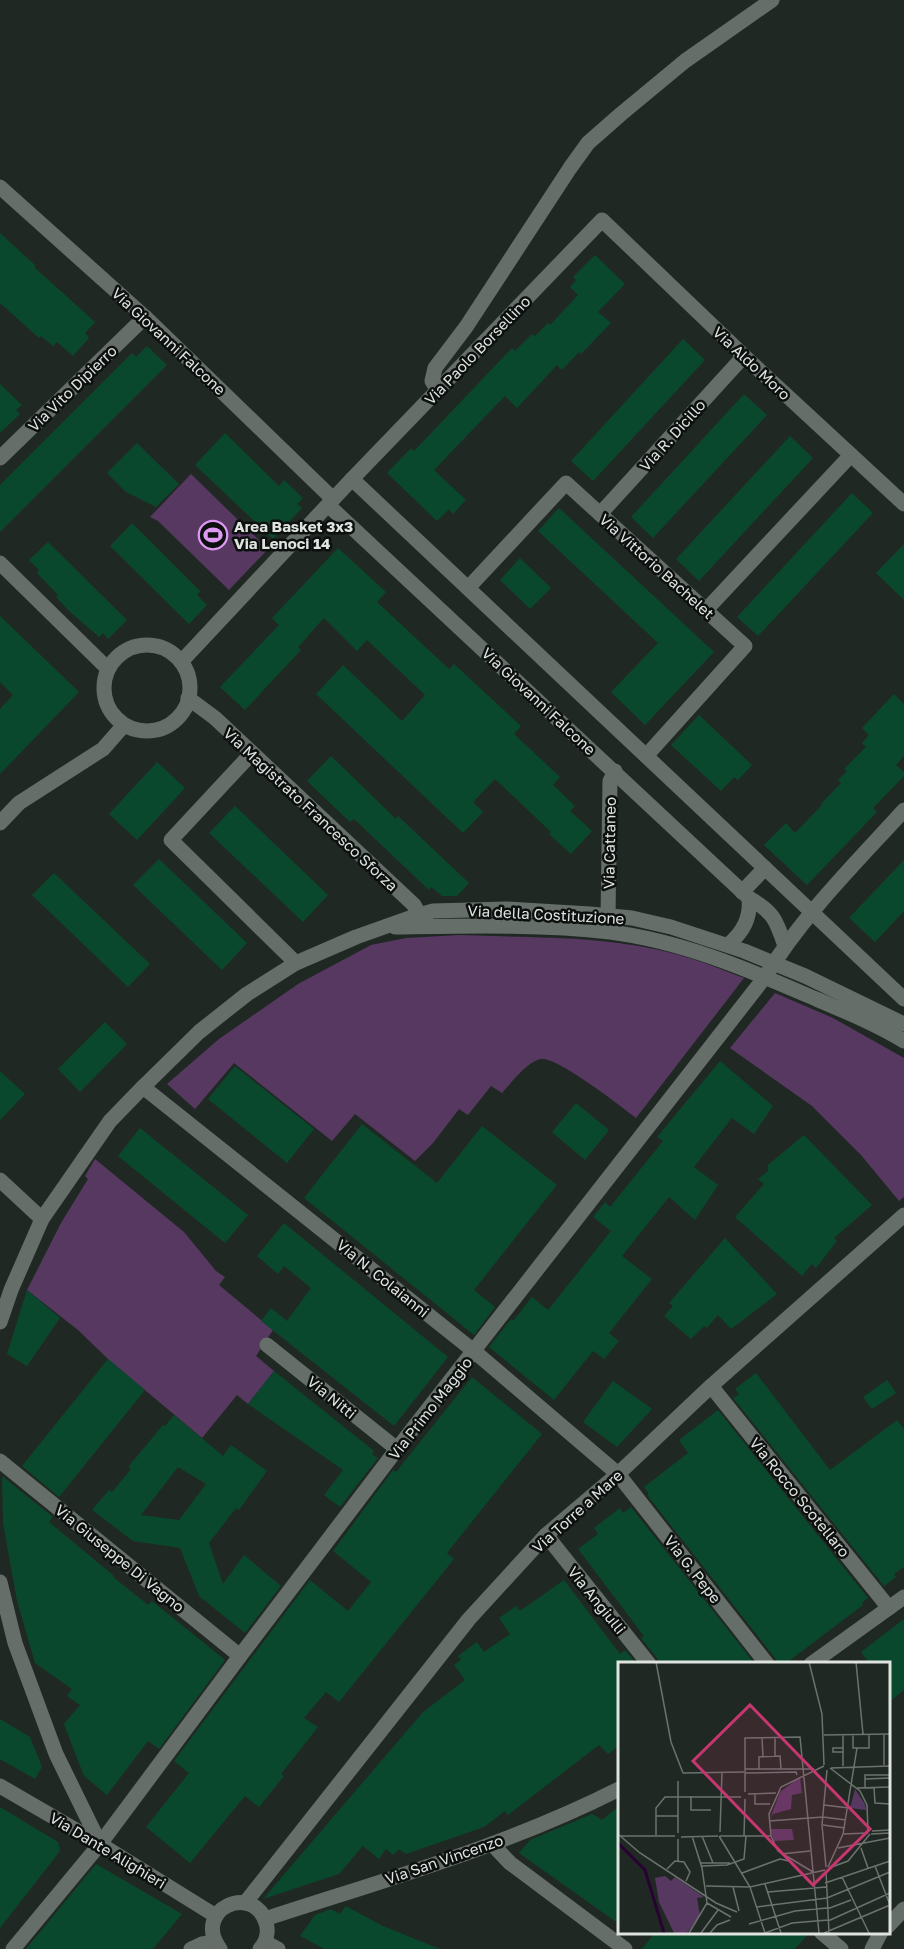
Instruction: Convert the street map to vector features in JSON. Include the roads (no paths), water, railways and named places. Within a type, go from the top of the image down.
[{"type":"street","points":[[438,390],[432,381],[435,368],[466,327],[588,143],[685,61],[772,0]]},
{"type":"street","name":"Via Giovanni Falcone","points":[[0,186],[145,317],[331,502],[746,895],[772,914],[784,946]]},
{"type":"street","name":"Via Paolo Borsellino","points":[[180,662],[352,479],[602,220]]},
{"type":"street","name":"Via Aldo Moro","points":[[602,220],[904,504]]},
{"type":"street","name":"Via Vito Dipierro","points":[[0,459],[145,317]]},
{"type":"street","name":"Via R. Dicillo","points":[[600,514],[744,356]]},
{"type":"street","points":[[706,610],[851,455]]},
{"type":"street","points":[[352,479],[904,999]]},
{"type":"street","name":"Via Vittorio Bachelet","points":[[468,588],[566,483],[745,646],[646,756]]},
{"type":"street","points":[[0,563],[108,669]]},
{"type":"street","points":[[142,645],[157,646],[170,652],[180,662],[187,673],[188,698],[183,711],[174,721],[163,728],[150,731],[136,730],[124,725],[114,716],[107,706],[104,681],[108,669],[117,657],[128,649],[142,645]]},
{"type":"street","name":"Via Magistrato Francesco Sforza","points":[[188,698],[215,718],[414,905],[423,921]]},
{"type":"street","points":[[0,823],[19,803],[103,749],[124,725]]},
{"type":"street","points":[[252,753],[171,840],[296,963]]},
{"type":"street","name":"Via Cattaneo","points":[[608,916],[610,781],[615,771]]},
{"type":"street","name":"Via Primo Maggio","points":[[13,1949],[100,1844],[398,1449],[765,977],[784,946],[904,810]]},
{"type":"street","points":[[728,945],[742,931],[747,921],[750,910],[746,895],[765,868]]},
{"type":"street","name":"Via della Costituzione","points":[[423,921],[433,911],[506,909],[608,916],[671,927],[728,945],[774,963],[904,1024]]},
{"type":"street","name":"Via della Costituzione","points":[[0,1322],[11,1290],[42,1219],[110,1121],[143,1087],[199,1032],[247,994],[296,963],[356,937],[386,927],[423,921],[534,926],[610,932],[664,942],[713,957],[765,977],[869,1022],[904,1041]]},
{"type":"street","name":"Via N. Colaianni","points":[[143,1087],[475,1352],[618,1474]]},
{"type":"street","points":[[0,1180],[42,1219]]},
{"type":"street","name":"Via Torre a Mare","points":[[245,1903],[469,1619],[546,1535],[618,1474],[711,1386],[904,1215]]},
{"type":"street","name":"Via Nitti","points":[[267,1345],[398,1449]]},
{"type":"street","name":"Via Rocco Scotellaro","points":[[711,1386],[889,1608]]},
{"type":"street","name":"Via Giuseppe Di Vagno","points":[[0,1461],[240,1656]]},
{"type":"street","name":"Via G. Pepe","points":[[618,1474],[765,1662]]},
{"type":"street","name":"Via Angiulli","points":[[546,1535],[647,1662]]},
{"type":"street","points":[[0,1582],[15,1643],[56,1754],[100,1844]]},
{"type":"street","points":[[814,1662],[904,1597]]},
{"type":"street","name":"Via Dante Alighieri","points":[[0,1786],[100,1844],[216,1916]]},
{"type":"street","name":"Via San Vincenzo","points":[[265,1919],[492,1844],[574,1812],[618,1790]]},
{"type":"street","points":[[492,1844],[510,1863],[625,1949]]},
{"type":"street","points":[[191,1949],[202,1944],[217,1946],[212,1933],[216,1916],[228,1905],[245,1903],[260,1911],[265,1919],[267,1946]]},
{"type":"street","points":[[889,1925],[904,1909]]},
{"type":"street","points":[[880,1934],[873,1949],[889,1949]]},
{"type":"street","points":[[822,1940],[841,1949]]},
{"type":"place","name":"Area Basket 3x3 Via Lenoci 14","points":[[213,535]]}]
